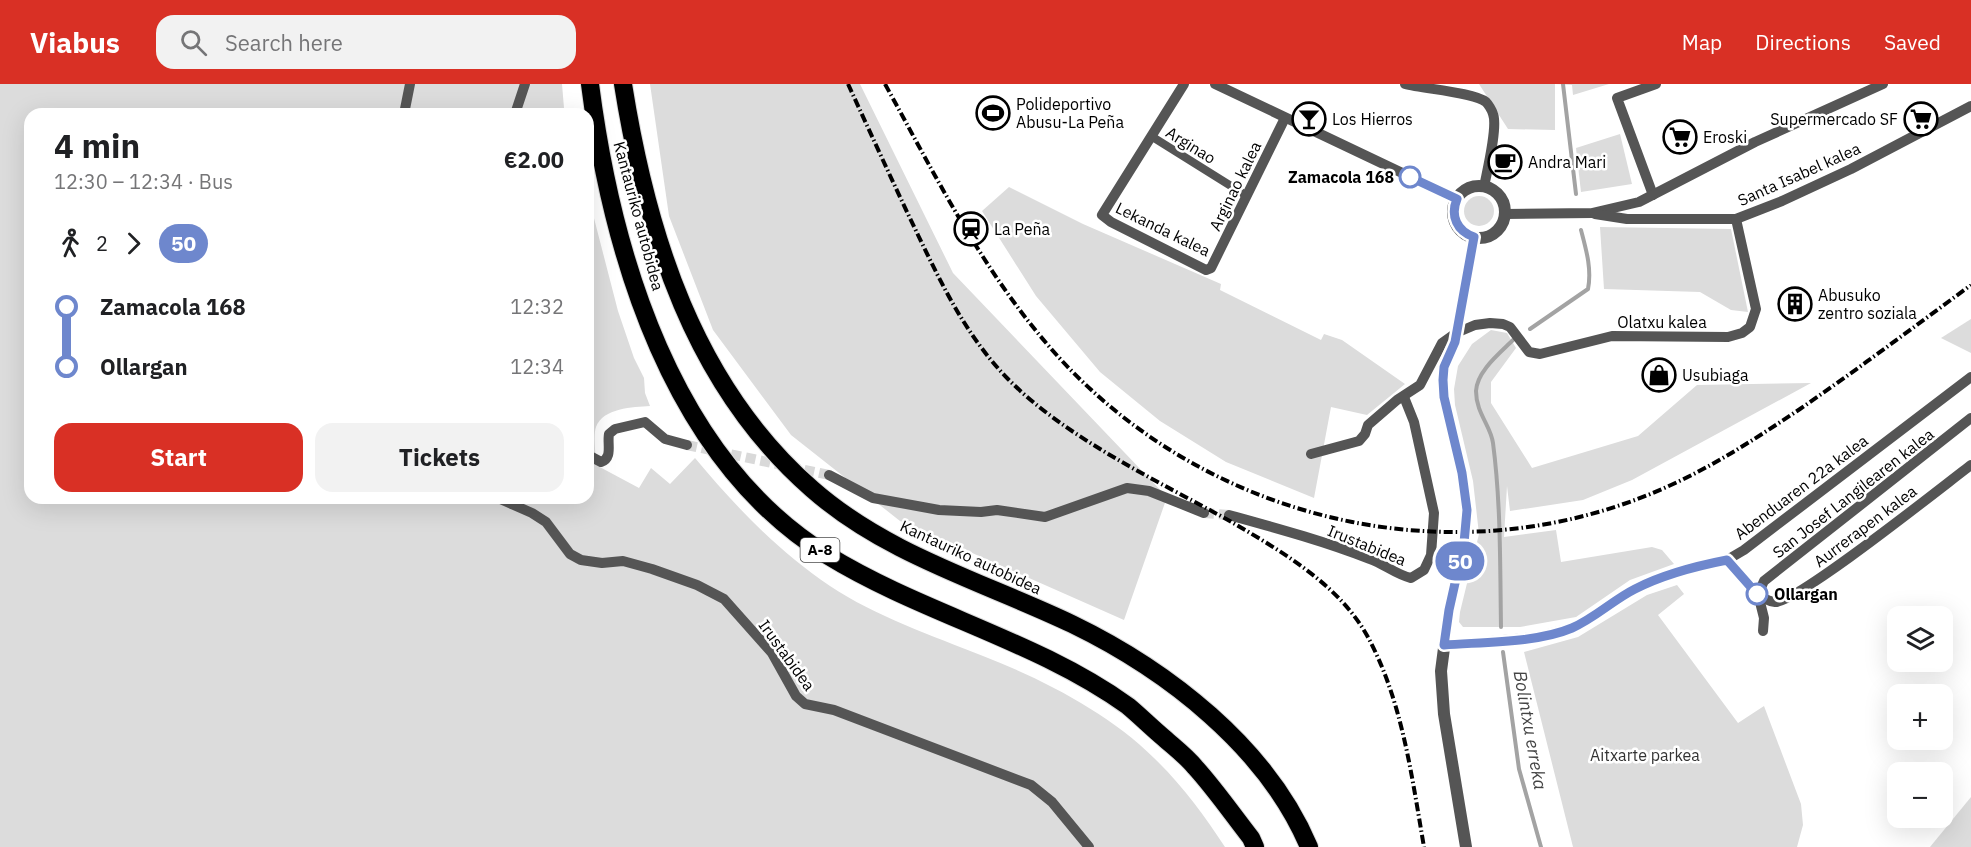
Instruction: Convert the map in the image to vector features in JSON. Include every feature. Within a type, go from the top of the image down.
[{"type":"highway","name":"Kantauriko autobidea","points":[[591,84],[594,108]]},
{"type":"highway","name":"Kantauriko autobidea","points":[[623,84],[642,181],[663,256],[682,307],[703,351],[733,402],[771,450],[813,490],[856,522],[909,553],[1071,624],[1120,649],[1158,673],[1198,704],[1250,757],[1279,792],[1309,847]]},
{"type":"highway","name":"Kantauriko autobidea","points":[[594,108],[598,141],[611,201],[628,264],[651,332],[674,380],[714,449],[758,501],[816,548],[844,565],[880,584],[1070,670],[1128,707],[1194,765],[1256,847]]},
{"type":"street","points":[[405,108],[410,84]]},
{"type":"street","points":[[517,108],[525,84]]},
{"type":"street","points":[[1151,136],[1184,84]]},
{"type":"street","points":[[1215,84],[1457,199]]},
{"type":"street","points":[[1405,84],[1473,96],[1486,102],[1494,114],[1494,126],[1484,187]]},
{"type":"street","points":[[1653,195],[1617,98],[1656,84]]},
{"type":"street","name":"Santa Isabel kalea","points":[[1505,214],[1592,213],[1639,202],[1755,142],[1878,85]]},
{"type":"street","name":"Santa Isabel kalea","points":[[1592,213],[1610,218],[1628,219],[1736,219],[1782,201],[1851,169],[1971,106]]},
{"type":"street","name":"Arginao kalea","points":[[1211,268],[1285,118]]},
{"type":"street","name":"Arginao","points":[[1151,136],[1247,196]]},
{"type":"street","name":"Lekanda kalea","points":[[1151,136],[1102,215],[1111,222],[1206,270],[1211,268]]},
{"type":"street","points":[[1484,187],[1497,194],[1505,206],[1505,214],[1503,222],[1491,235],[1483,238],[1474,237],[1460,229],[1456,222],[1454,207],[1457,199],[1469,188],[1484,187]]},
{"type":"street","name":"Olatxu kalea","points":[[1456,333],[1490,322],[1510,327],[1529,352],[1540,354],[1612,336],[1728,338],[1742,333],[1751,325],[1756,309],[1736,219]]},
{"type":"street","points":[[1466,847],[1444,714],[1441,671],[1449,610],[1467,525],[1462,473],[1444,397],[1444,367],[1456,333],[1474,237]]},
{"type":"street","points":[[1460,310],[1475,325]]},
{"type":"street","points":[[1311,454],[1359,441],[1368,425],[1420,385],[1442,343],[1456,333]]},
{"type":"street","name":"Abenduaren 22a kalea","points":[[1444,645],[1537,637],[1570,628],[1594,616],[1634,589],[1684,569],[1727,560],[1744,550],[1971,377]]},
{"type":"street","name":"Irustabidea","points":[[1229,515],[1298,534],[1370,559],[1411,578],[1424,570],[1431,555],[1434,513],[1414,423],[1404,397]]},
{"type":"street","name":"San Josef Langilearen kalea","points":[[1758,594],[1764,581],[1971,418]]},
{"type":"street","points":[[594,458],[601,462],[606,460],[609,455],[609,434],[615,429],[645,422],[665,439],[687,445]]},
{"type":"street","name":"Aurrerapen kalea","points":[[1758,594],[1774,602],[1786,600],[1821,578],[1971,465]]},
{"type":"street","points":[[829,475],[873,498],[939,510],[981,512],[997,510],[1046,517],[1127,488],[1149,491],[1204,513]]},
{"type":"street","name":"Irustabidea","points":[[512,504],[546,522],[570,554],[581,560],[633,563],[697,585],[724,598],[772,653],[796,696],[805,704],[834,710],[1031,786],[1052,802],[1089,847]]},
{"type":"street","points":[[1727,560],[1758,594],[1764,618],[1763,631]]},
{"type":"green space","points":[[0,84],[562,84],[564,108],[24,108],[24,504],[594,504],[594,218],[618,311],[634,358],[644,378],[645,393],[650,406],[612,412],[600,421],[595,435],[596,465],[639,488],[651,468],[670,484],[695,458],[775,543],[847,597],[924,633],[1028,675],[1074,699],[1117,726],[1174,779],[1225,847],[0,847]]},
{"type":"green space","points":[[650,84],[860,84],[953,273],[1167,497],[1124,620],[900,521],[791,435],[713,330],[669,216]]},
{"type":"green space","points":[[1479,84],[1555,84],[1555,130],[1508,129]]},
{"type":"green space","points":[[1555,84],[1609,84],[1573,95],[1572,85]]},
{"type":"green space","points":[[1620,134],[1632,184],[1581,192],[1576,148]]},
{"type":"green space","points":[[1009,187],[1083,224],[1221,284],[1220,290],[1321,340],[1324,334],[1342,340],[1405,384],[1367,415],[1331,407],[1314,498],[1226,462],[1160,421],[1100,372],[1036,296],[982,211]]},
{"type":"green space","points":[[1479,196],[1490,200],[1494,211],[1490,222],[1479,226],[1468,222],[1464,211],[1468,200]]},
{"type":"green space","points":[[1600,227],[1731,229],[1748,312],[1731,310],[1700,292],[1604,289]]},
{"type":"green space","points":[[1971,319],[1971,353],[1941,338]]},
{"type":"green space","points":[[1491,330],[1507,333],[1516,348],[1491,382],[1491,403],[1532,468],[1638,436],[1697,385],[1811,383],[1632,480],[1583,500],[1510,511],[1507,486],[1504,537],[1556,530],[1561,562],[1652,547],[1662,550],[1674,564],[1630,580],[1576,617],[1520,627],[1463,627],[1459,622],[1460,612],[1479,534],[1473,481],[1455,405],[1454,389],[1458,366],[1472,344]]},
{"type":"green space","name":"Aitxarte parkea","points":[[1677,585],[1684,594],[1658,615],[1738,723],[1764,706],[1801,804],[1803,825],[1797,847],[1573,847],[1524,652],[1578,637],[1647,595]]},
{"type":"green space","points":[[1971,797],[1971,847],[1930,847],[1946,828],[1953,828],[1953,819]]},
{"type":"waterway","points":[[1563,84],[1576,194]]},
{"type":"waterway","points":[[1530,329],[1588,289],[1589,267],[1581,230]]},
{"type":"waterway","points":[[1501,627],[1500,535],[1496,466],[1492,437],[1478,406],[1476,391],[1480,376],[1513,340]]},
{"type":"waterway","name":"Bolintxu erreka","points":[[1503,652],[1519,769],[1541,847]]},
{"type":"tunnel","points":[[687,445],[829,475]]},
{"type":"tunnel","points":[[1204,513],[1229,515]]},
{"type":"railway","points":[[848,84],[947,292],[968,329],[1008,379],[1031,400],[1084,439],[1269,544],[1327,587],[1359,623],[1382,667],[1399,717],[1424,847]]},
{"type":"railway","points":[[885,84],[959,218],[1000,283],[1047,344],[1109,405],[1178,455],[1255,493],[1335,518],[1419,531],[1504,530],[1589,515],[1671,485],[1721,459],[1800,409],[1971,285]]},
{"type":"bus line","name":"50","points":[[1410,177],[1457,199],[1454,207],[1456,222],[1460,229],[1474,237],[1455,342],[1444,367],[1443,380],[1444,397],[1462,473],[1467,510],[1464,543],[1449,610],[1444,645],[1537,637],[1570,628],[1594,616],[1634,589],[1684,569],[1727,560],[1757,594]]},
{"type":"place","name":"Polideportivo Abusu-La Peña","points":[[993,113]]},
{"type":"place","name":"Los Hierros","points":[[1309,119]]},
{"type":"place","name":"Supermercado SF","points":[[1921,119]]},
{"type":"place","name":"Eroski","points":[[1680,137]]},
{"type":"place","name":"Andra Mari","points":[[1505,162]]},
{"type":"place","name":"Zamacola 168","points":[[1410,177]]},
{"type":"place","name":"La Peña","points":[[971,229]]},
{"type":"place","name":"Abusuko zentro soziala","points":[[1795,304]]},
{"type":"place","name":"Usubiaga","points":[[1659,375]]},
{"type":"place","name":"Ollargan","points":[[1757,594]]}]
